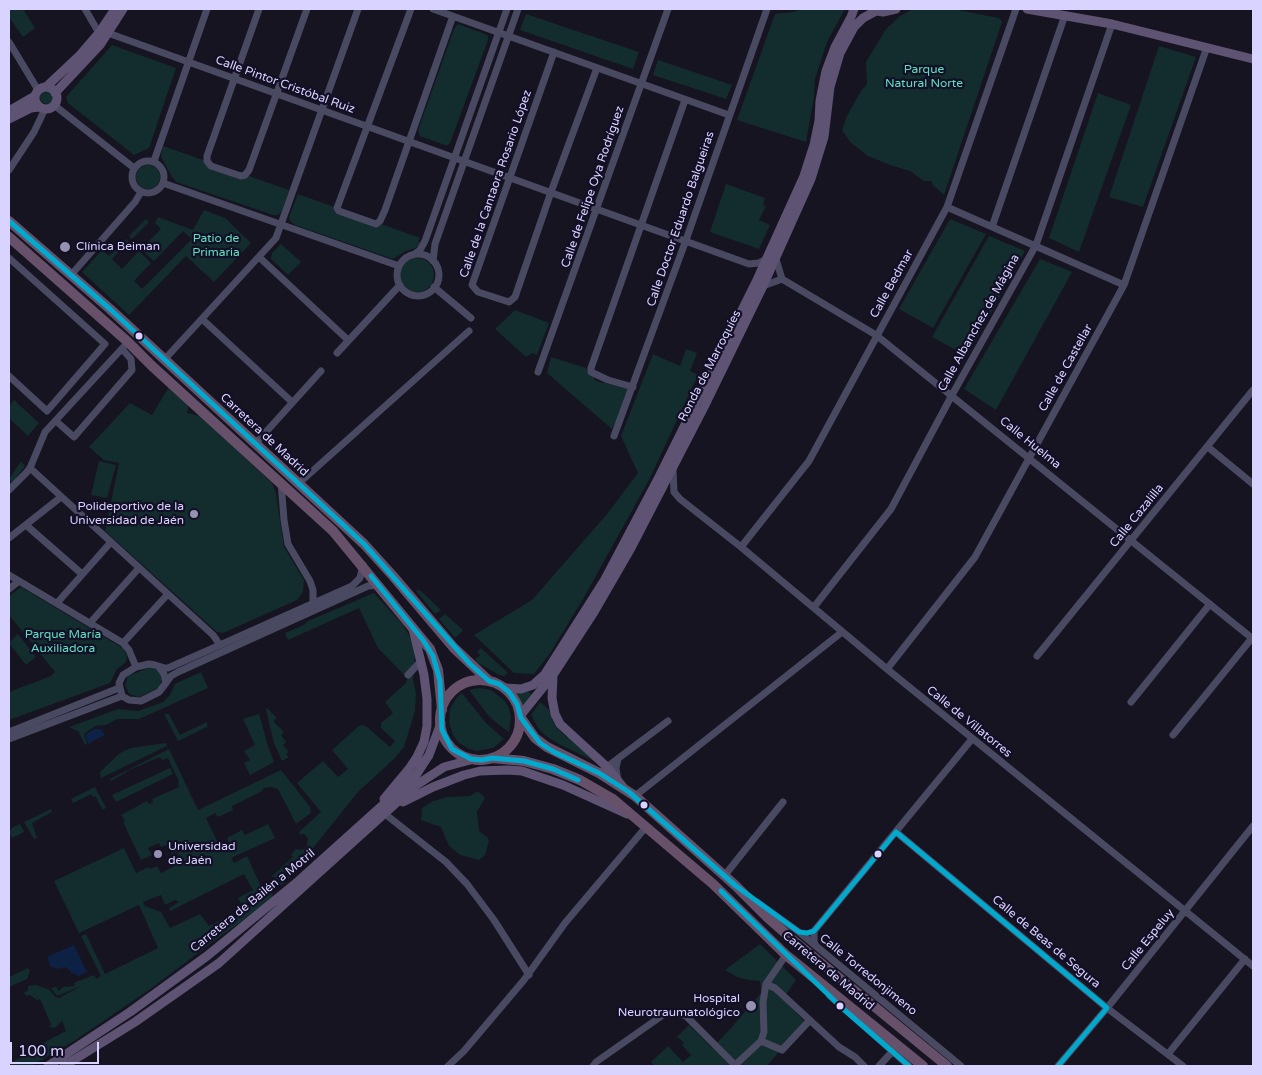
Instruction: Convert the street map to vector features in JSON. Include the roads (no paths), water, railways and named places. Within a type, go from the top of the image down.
[{"type":"highway","name":"Carretera de Madrid","points":[[9,221],[110,309],[364,544],[454,648],[489,681]]},
{"type":"highway","name":"Carretera de Madrid","points":[[9,237],[125,345],[152,366],[333,531],[411,624],[433,656],[440,681],[442,710]]},
{"type":"highway","points":[[473,680],[489,681],[505,688],[515,699],[520,717],[519,730],[513,742],[504,752],[492,758],[474,760],[452,749],[444,737],[440,723],[442,710],[448,696],[459,686],[473,680]]},
{"type":"highway","points":[[520,717],[535,738],[547,747],[603,770],[621,784],[725,876],[793,940],[947,1066]]},
{"type":"highway","name":"Carretera de Madrid","points":[[492,758],[524,761],[552,769],[571,776],[613,799],[713,884],[786,955],[923,1066]]},
{"type":"main road","points":[[55,93],[92,54],[115,9]]},
{"type":"main road","points":[[9,111],[40,91],[104,33],[123,9]]},
{"type":"main road","name":"Ronda de Marroquíes","points":[[520,717],[553,675],[599,604],[673,468],[760,284],[810,161],[819,121],[820,101],[826,72],[835,47],[854,9]]},
{"type":"main road","points":[[872,10],[886,12],[896,9]]},
{"type":"main road","points":[[1027,9],[1112,24],[1253,59]]},
{"type":"main road","name":"Ronda de Marroquíes","points":[[771,259],[804,196],[820,155],[826,127],[830,87],[837,60],[854,27],[872,10]]},
{"type":"main road","points":[[9,119],[31,108],[54,105],[55,93],[50,88],[40,91]]},
{"type":"main road","points":[[40,91],[36,102],[42,108]]},
{"type":"main road","name":"Ronda de Marroquíes","points":[[505,688],[520,689],[538,682],[585,612],[642,511],[760,284]]},
{"type":"main road","points":[[368,820],[374,810],[410,769],[424,742],[428,712],[424,675],[411,624]]},
{"type":"main road","points":[[553,675],[551,690],[555,714],[560,724],[603,770]]},
{"type":"main road","name":"Carretera de Bailén a Motril","points":[[48,1066],[130,1012],[207,956],[295,884],[416,775],[429,755],[440,723]]},
{"type":"main road","name":"Carretera de Bailén a Motril","points":[[64,1066],[135,1022],[219,963],[416,786],[435,772],[451,765],[474,760]]},
{"type":"main road","points":[[394,807],[433,787],[464,775],[480,771],[508,770],[527,773],[563,785],[637,819]]},
{"type":"street","points":[[85,9],[104,33]]},
{"type":"street","points":[[154,161],[207,9]]},
{"type":"street","points":[[260,9],[234,78],[207,161],[211,166],[241,176],[245,175],[249,170],[307,9]]},
{"type":"street","points":[[164,360],[276,238],[358,9]]},
{"type":"street","points":[[411,9],[337,208],[339,211],[376,224],[380,221],[453,16]]},
{"type":"street","points":[[434,9],[729,115]]},
{"type":"street","points":[[507,9],[425,240],[420,250],[405,258],[399,266],[397,276],[400,285],[408,293],[418,296],[425,294],[434,287],[438,274],[433,261],[434,244],[518,9]]},
{"type":"street","name":"Calle de Felipe Oya Rodríguez","points":[[538,372],[598,209],[668,9]]},
{"type":"street","name":"Calle Doctor Eduardo Balgueiras","points":[[614,436],[686,240],[767,9]]},
{"type":"street","name":"Calle Bedmar","points":[[741,547],[809,460],[947,208],[1016,9]]},
{"type":"street","points":[[992,226],[1065,15]]},
{"type":"street","name":"Calle Albanchez de Mágina","points":[[814,608],[891,509],[1036,245],[1112,24]]},
{"type":"street","name":"Calle Pintor Cristóbal Ruiz","points":[[104,33],[455,157],[749,264]]},
{"type":"street","points":[[9,42],[40,91]]},
{"type":"street","name":"Calle de Castellar","points":[[887,669],[975,557],[1124,285],[1207,47]]},
{"type":"street","name":"Calle de la Cantaora Rosario López","points":[[551,192],[515,297],[509,302],[478,292],[472,285],[554,52]]},
{"type":"street","points":[[551,192],[597,68]]},
{"type":"street","points":[[632,387],[591,372],[591,368],[685,100]]},
{"type":"street","points":[[54,105],[134,168]]},
{"type":"street","points":[[9,170],[34,132],[42,108]]},
{"type":"street","points":[[143,161],[154,161],[162,168],[163,183],[160,189],[154,192],[141,192],[132,181],[132,172],[143,161]]},
{"type":"street","points":[[163,183],[399,266]]},
{"type":"street","points":[[70,275],[135,202],[141,192]]},
{"type":"street","points":[[947,208],[1036,245],[1124,285]]},
{"type":"street","points":[[413,254],[426,256],[433,261]]},
{"type":"street","points":[[259,257],[348,340]]},
{"type":"street","points":[[9,258],[105,344],[47,411],[9,376]]},
{"type":"street","points":[[771,259],[782,279],[760,284],[749,264],[771,259]]},
{"type":"street","name":"Calle Huelma","points":[[782,279],[876,335],[1030,457],[1252,639]]},
{"type":"street","points":[[337,352],[400,285]]},
{"type":"street","points":[[434,287],[472,318]]},
{"type":"street","points":[[202,319],[292,402]]},
{"type":"street","points":[[298,484],[469,331]]},
{"type":"street","points":[[9,490],[30,468],[45,432],[125,345],[131,359],[132,370],[74,437],[56,421]]},
{"type":"street","points":[[256,443],[321,371]]},
{"type":"street","name":"Calle Cazalilla","points":[[1037,656],[1253,390]]},
{"type":"street","points":[[1208,447],[1253,484]]},
{"type":"street","points":[[30,468],[213,635],[220,645]]},
{"type":"street","points":[[658,497],[664,492],[674,492],[673,468]]},
{"type":"street","points":[[281,482],[288,544],[310,581],[313,590],[313,604]]},
{"type":"street","name":"Calle de Villatorres","points":[[674,492],[972,739],[1253,966]]},
{"type":"street","points":[[9,538],[61,497]]},
{"type":"street","points":[[26,525],[82,574]]},
{"type":"street","points":[[56,603],[110,542]]},
{"type":"street","points":[[363,565],[357,582],[313,604],[168,668],[149,664],[136,667],[123,675],[119,683],[122,696],[129,700],[140,701],[159,692],[171,676],[178,672],[368,586],[379,585]]},
{"type":"street","points":[[90,623],[139,568]]},
{"type":"street","points":[[9,575],[124,643],[136,667]]},
{"type":"street","points":[[9,589],[19,581]]},
{"type":"street","points":[[124,643],[168,594]]},
{"type":"street","points":[[1131,702],[1210,604]]},
{"type":"street","points":[[635,796],[842,632]]},
{"type":"street","points":[[1173,735],[1252,639]]},
{"type":"street","points":[[421,661],[408,676],[420,673],[424,675]]},
{"type":"street","points":[[159,667],[164,674],[166,683]]},
{"type":"street","points":[[9,732],[119,688]]},
{"type":"street","points":[[9,739],[122,696]]},
{"type":"street","points":[[603,770],[668,721]]},
{"type":"street","points":[[798,932],[807,933],[814,931],[972,739]]},
{"type":"street","points":[[618,759],[616,768],[621,784]]},
{"type":"street","points":[[725,876],[783,802]]},
{"type":"street","points":[[385,814],[446,862],[467,884],[494,920],[528,975]]},
{"type":"street","name":"Calle Espeluy","points":[[1058,1066],[1186,911],[1253,826]]},
{"type":"street","points":[[448,1066],[469,1045],[528,975],[565,922],[646,827]]},
{"type":"street","name":"Calle de Beas de Segura","points":[[896,832],[1107,1008],[1183,1066]]},
{"type":"street","name":"Calle Torredonjimeno","points":[[736,886],[816,946],[961,1066]]},
{"type":"street","points":[[814,931],[816,946]]},
{"type":"street","points":[[593,1066],[663,1015],[676,1013],[686,1016],[735,1066],[761,1041],[764,1032],[763,1002],[766,984],[786,955]]},
{"type":"street","points":[[1168,1054],[1246,959]]},
{"type":"street","points":[[811,976],[841,1007],[909,1066]]},
{"type":"street","points":[[766,984],[774,988],[839,1047],[855,1057],[864,1066]]},
{"type":"street","points":[[761,1041],[782,1050],[810,1020]]},
{"type":"street","points":[[880,1066],[892,1052]]},
{"type":"water","points":[[94,729],[101,729],[105,735],[88,744],[85,735]]},
{"type":"water","points":[[74,945],[87,972],[79,976],[64,967],[59,969],[51,967],[47,957]]},
{"type":"place","name":"Clínica Beiman","points":[[65,247]]},
{"type":"place","name":"Polideportivo de la Universidad de Jaén","points":[[194,514]]},
{"type":"place","name":"Universidad de Jaén","points":[[158,854]]},
{"type":"place","name":"Hospital Neurotraumatológico","points":[[751,1006]]},
{"type":"park label","name":"Parque Natural Norte","points":[[924,77]]},
{"type":"park label","name":"Patio de Primaria","points":[[216,246]]},
{"type":"park label","name":"Parque María Auxiliadora","points":[[63,642]]}]
